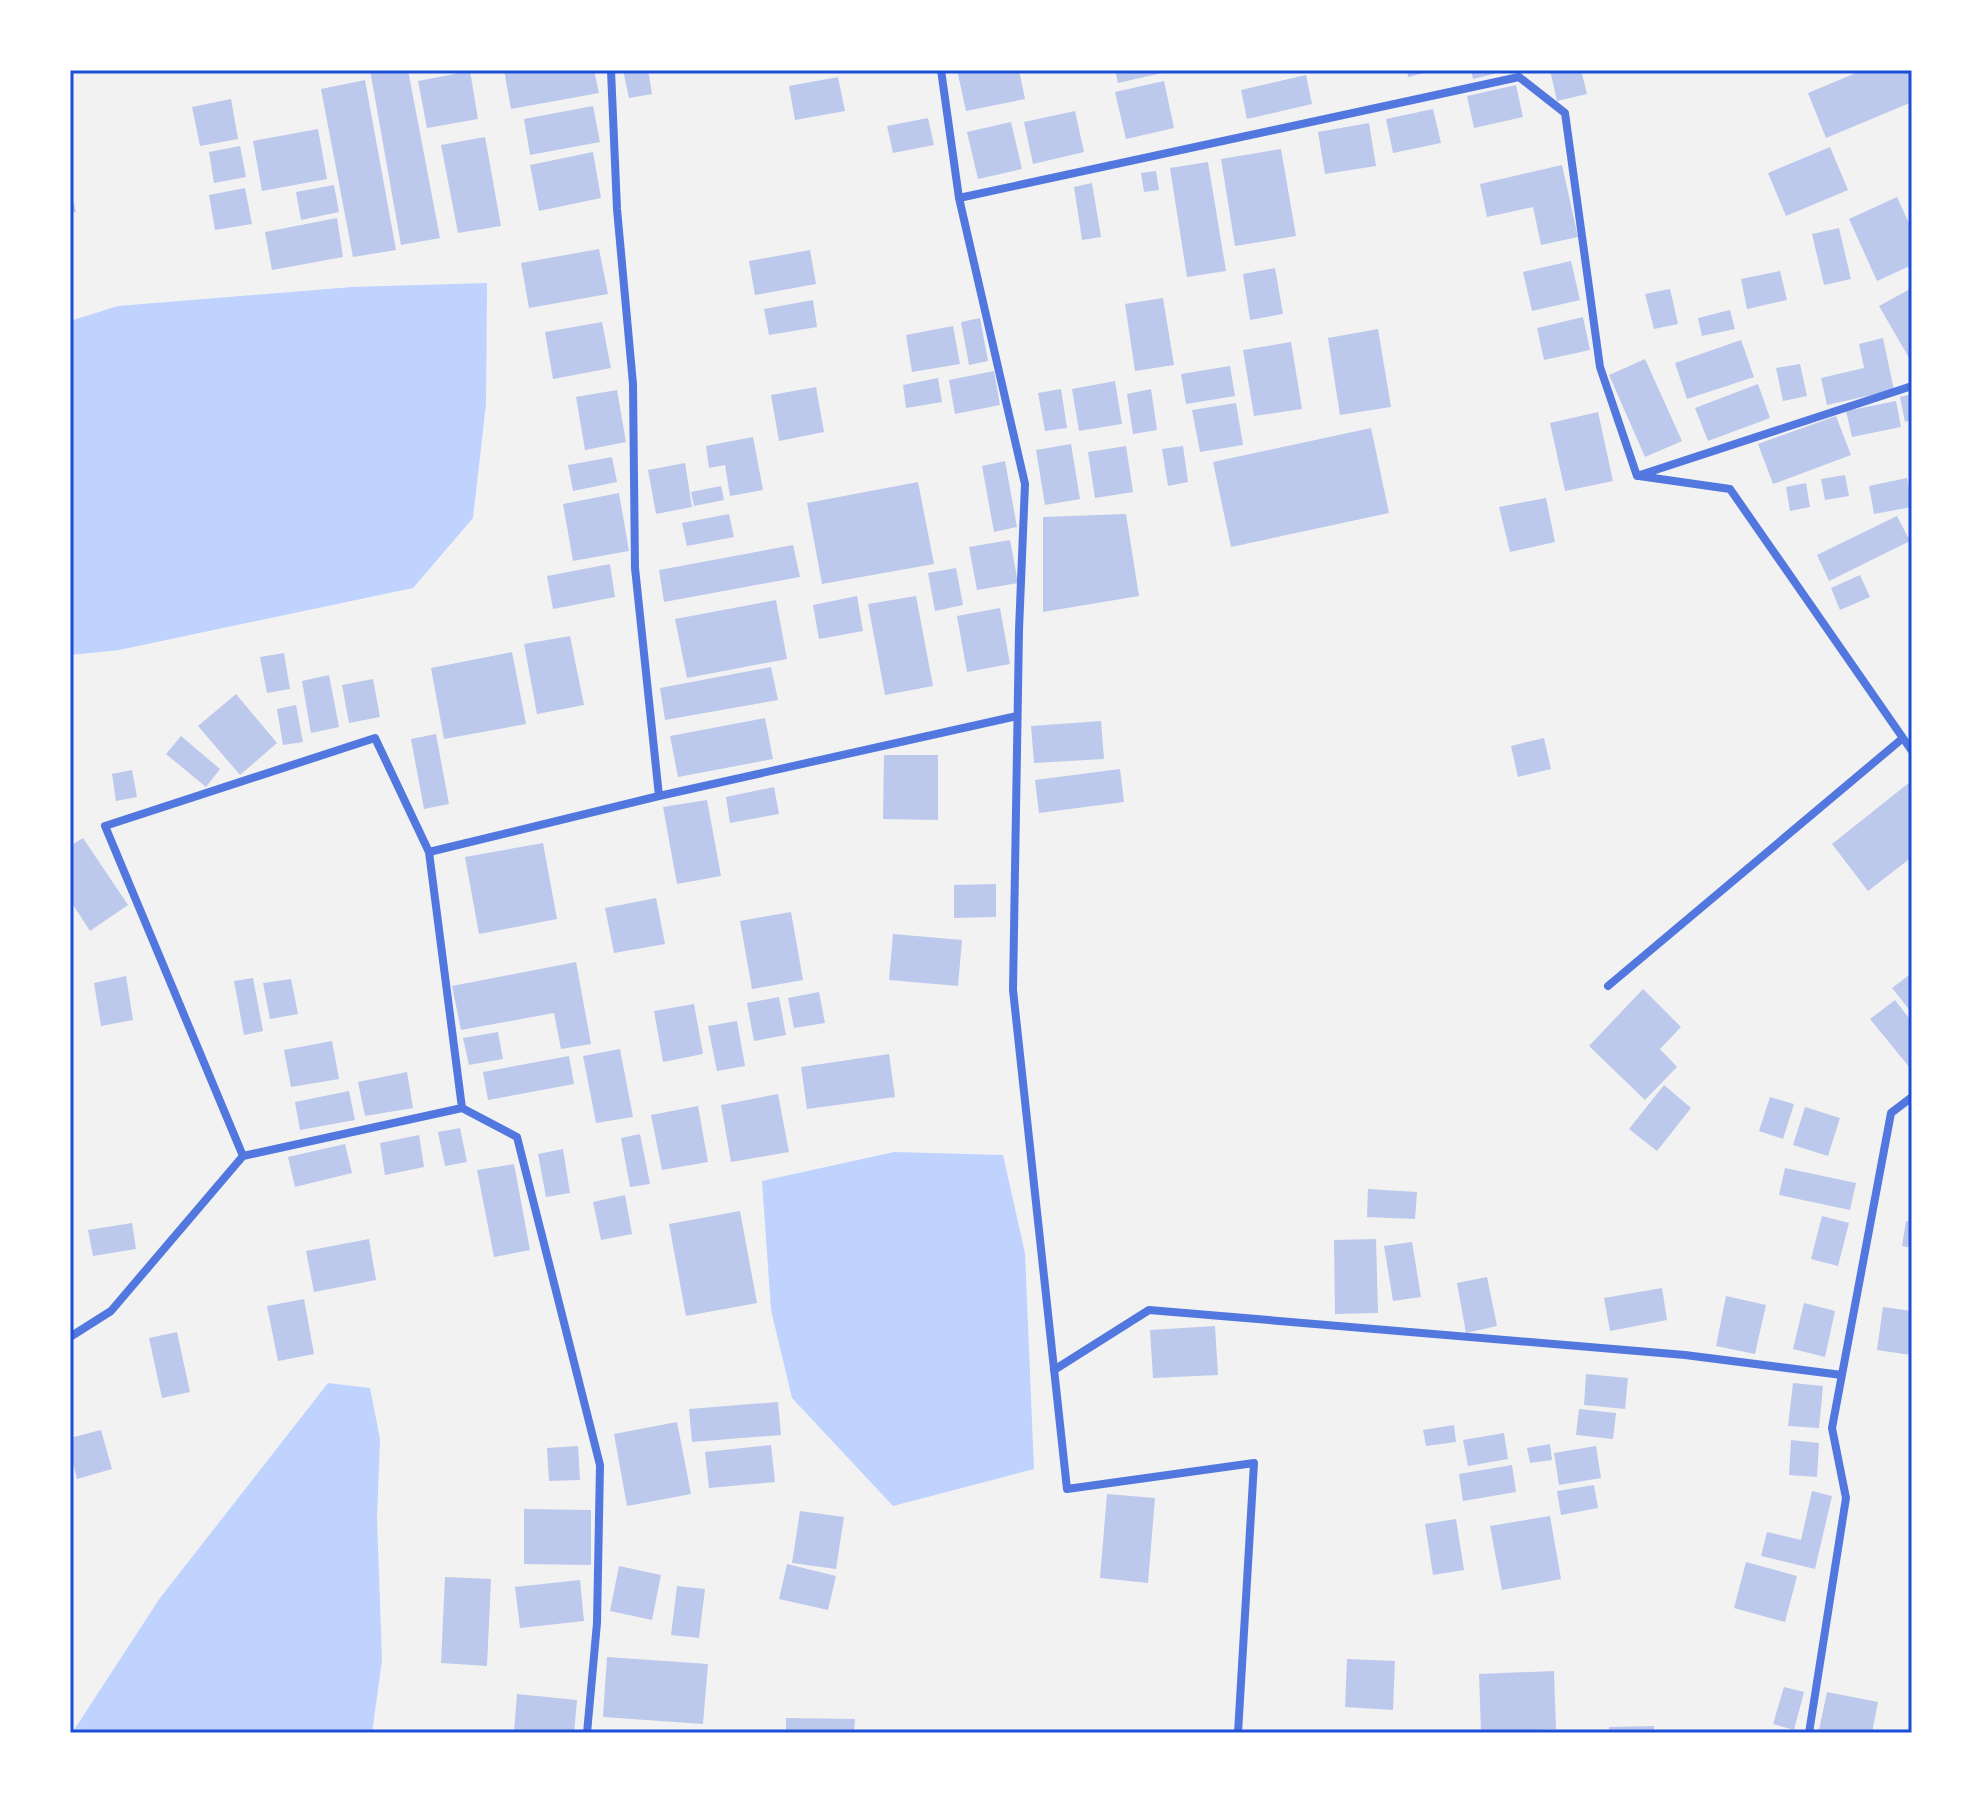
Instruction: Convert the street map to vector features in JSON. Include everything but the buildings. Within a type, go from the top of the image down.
[{"type":"street","points":[[611,70],[617,209],[633,384],[635,568],[659,796]]},
{"type":"street","points":[[941,70],[959,198],[1025,484],[1017,716],[1013,990],[1067,1489],[1254,1463],[1238,1733]]},
{"type":"street","points":[[959,198],[1519,77],[1565,113],[1600,367],[1637,476]]},
{"type":"street","points":[[1637,476],[1912,386]]},
{"type":"street","points":[[1637,476],[1730,489],[1912,751]]},
{"type":"street","points":[[429,852],[659,796],[1017,716]]},
{"type":"street","points":[[243,1156],[105,826],[375,738],[429,852],[462,1108]]},
{"type":"street","points":[[1608,986],[1903,738]]},
{"type":"street","points":[[1809,1733],[1846,1498],[1832,1428],[1891,1113],[1912,1097]]},
{"type":"street","points":[[70,1337],[111,1311],[243,1156],[462,1108],[517,1137],[600,1465],[597,1623],[587,1733]]},
{"type":"street","points":[[1054,1370],[1149,1310],[1685,1355],[1842,1375]]},
{"type":"water","points":[[487,283],[486,404],[473,518],[413,588],[119,650],[70,655],[70,321],[118,306],[352,287]]},
{"type":"water","points":[[894,1152],[1003,1155],[1025,1253],[1034,1469],[893,1506],[792,1398],[771,1310],[762,1181]]},
{"type":"water","points":[[328,1383],[370,1388],[380,1439],[377,1518],[382,1660],[372,1733],[72,1733],[160,1598]]}]
